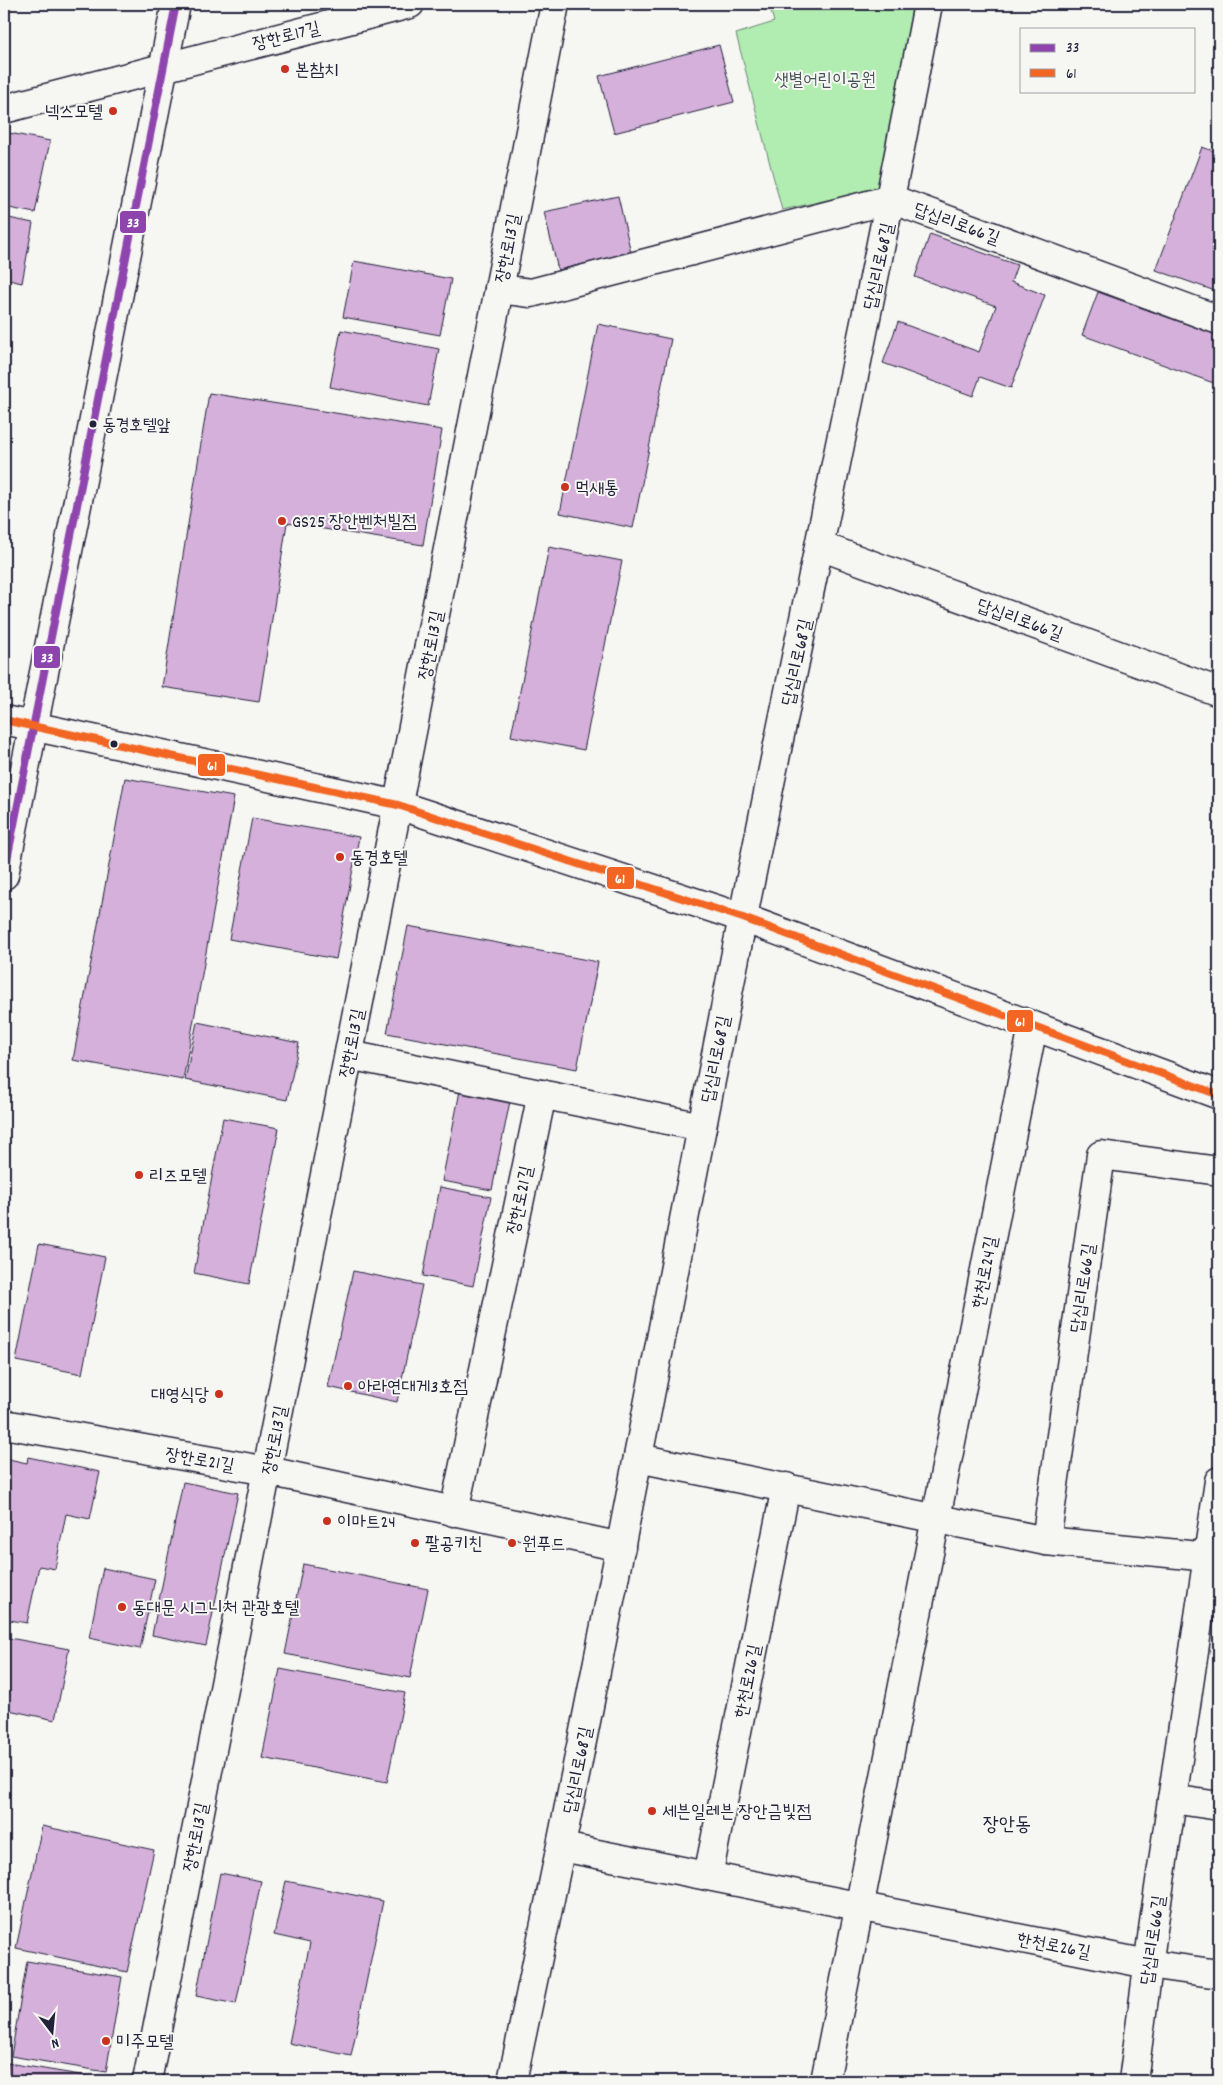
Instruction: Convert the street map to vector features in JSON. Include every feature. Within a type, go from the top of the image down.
[{"type":"street","points":[[4,875],[176,4]]},
{"type":"street","name":"장한로17길","points":[[4,109],[410,4]]},
{"type":"street","name":"장한로13길","points":[[147,2081],[555,4]]},
{"type":"street","name":"답십리로68길","points":[[512,2081],[562,1847],[743,918],[891,199],[928,4]]},
{"type":"street","name":"답십리로68길","points":[[499,289],[531,293],[891,199]]},
{"type":"street","name":"답십리로66길","points":[[891,199],[1219,320]]},
{"type":"street","name":"답십리로66길","points":[[820,546],[1219,692]]},
{"type":"street","points":[[4,720],[398,805],[743,918],[1219,1094]]},
{"type":"street","name":"한천로24길","points":[[935,1518],[1033,1026]]},
{"type":"street","name":"답십리로68길","points":[[349,1054],[702,1126]]},
{"type":"street","name":"장한로21길","points":[[454,1512],[542,1094]]},
{"type":"street","name":"답십리로66길","points":[[1046,1541],[1101,1154],[1219,1171]]},
{"type":"street","name":"장한로21길","points":[[4,1424],[268,1472],[621,1547]]},
{"type":"street","points":[[638,1458],[1046,1541],[1214,1557]]},
{"type":"street","name":"한천로26길","points":[[708,1876],[786,1487]]},
{"type":"street","name":"답십리로66길","points":[[1133,2081],[1172,1799],[1214,1557],[1219,1487]]},
{"type":"street","points":[[826,2081],[935,1518]]},
{"type":"street","points":[[1172,1799],[1219,1806]]},
{"type":"street","name":"한천로26길","points":[[562,1847],[1148,1964],[1219,1974]]},
{"type":"green space","name":"샛별어린이공원","points":[[769,4],[915,4],[882,188],[782,210],[736,34],[774,22]]},
{"type":"building","points":[[719,45],[734,102],[614,133],[599,76]]},
{"type":"building","points":[[4,132],[50,141],[35,213],[4,207]]},
{"type":"building","points":[[1202,147],[1219,153],[1219,280],[1215,291],[1156,270]]},
{"type":"building","points":[[618,196],[631,253],[558,270],[544,212]]},
{"type":"building","points":[[4,217],[33,223],[22,283],[4,279]]},
{"type":"building","points":[[930,234],[1017,265],[1011,282],[1045,295],[1011,388],[980,377],[973,396],[883,363],[898,322],[979,352],[996,306],[915,277]]},
{"type":"building","points":[[354,261],[451,279],[440,335],[343,317]]},
{"type":"building","points":[[1098,292],[1219,336],[1219,385],[1082,335]]},
{"type":"building","points":[[598,324],[671,339],[633,528],[560,513]]},
{"type":"building","points":[[341,330],[439,349],[428,406],[330,387]]},
{"type":"building","points":[[209,393],[442,430],[423,545],[287,523],[259,702],[162,687]]},
{"type":"building","points":[[549,547],[622,561],[584,750],[511,736]]},
{"type":"building","points":[[125,778],[234,797],[183,1080],[73,1060]]},
{"type":"building","points":[[252,818],[359,837],[336,959],[229,939]]},
{"type":"building","points":[[408,926],[598,962],[577,1069],[387,1033]]},
{"type":"building","points":[[197,1022],[299,1043],[287,1100],[185,1080]]},
{"type":"building","points":[[460,1091],[510,1101],[492,1190],[442,1181]]},
{"type":"building","points":[[223,1118],[279,1128],[249,1284],[194,1273]]},
{"type":"building","points":[[440,1187],[491,1197],[473,1286],[423,1276]]},
{"type":"building","points":[[39,1244],[105,1257],[82,1374],[16,1361]]},
{"type":"building","points":[[353,1271],[422,1285],[397,1402],[328,1387]]},
{"type":"building","points":[[28,1457],[100,1472],[90,1519],[66,1514],[55,1569],[39,1566],[27,1623],[4,1619],[4,1458],[27,1463]]},
{"type":"building","points":[[183,1482],[238,1493],[206,1646],[152,1635]]},
{"type":"building","points":[[303,1564],[428,1589],[410,1678],[285,1654]]},
{"type":"building","points":[[103,1568],[155,1579],[140,1649],[89,1638]]},
{"type":"building","points":[[4,1637],[69,1649],[55,1720],[4,1709]]},
{"type":"building","points":[[280,1669],[405,1693],[387,1782],[262,1758]]},
{"type":"building","points":[[42,1826],[154,1850],[127,1972],[16,1948]]},
{"type":"building","points":[[220,1873],[261,1881],[236,2004],[196,1996]]},
{"type":"building","points":[[286,1881],[383,1901],[351,2056],[289,2043],[310,1943],[274,1935]]},
{"type":"building","points":[[27,1961],[122,1977],[106,2072],[11,2056]]},
{"type":"building","points":[[8,2063],[104,2079],[103,2081],[5,2081]]},
{"type":"transit line","name":"33","points":[[4,875],[176,4]]},
{"type":"transit line","name":"61","points":[[4,720],[398,805],[743,918],[1219,1095]]},
{"type":"place","name":"본참치","points":[[285,69]]},
{"type":"place","name":"넥스모텔","points":[[113,111]]},
{"type":"place","name":"동경호텔앞","points":[[93,424]]},
{"type":"place","name":"먹새통","points":[[565,487]]},
{"type":"place","name":"GS25 장안벤처빌점","points":[[282,521]]},
{"type":"place","name":"동경호텔","points":[[340,857]]},
{"type":"place","name":"리즈모텔","points":[[139,1175]]},
{"type":"place","name":"아라연대게3호점","points":[[348,1386]]},
{"type":"place","name":"대영식당","points":[[219,1394]]},
{"type":"place","name":"이마트24","points":[[327,1521]]},
{"type":"place","name":"팔공키친","points":[[415,1543]]},
{"type":"place","name":"원푸드","points":[[512,1543]]},
{"type":"place","name":"동대문 시그니처 관광호텔","points":[[122,1607]]},
{"type":"place","name":"세븐일레븐 장안금빛점","points":[[652,1811]]},
{"type":"place","name":"미주모텔","points":[[106,2041]]},
{"type":"district","name":"장안동","points":[[1007,1823]]}]
